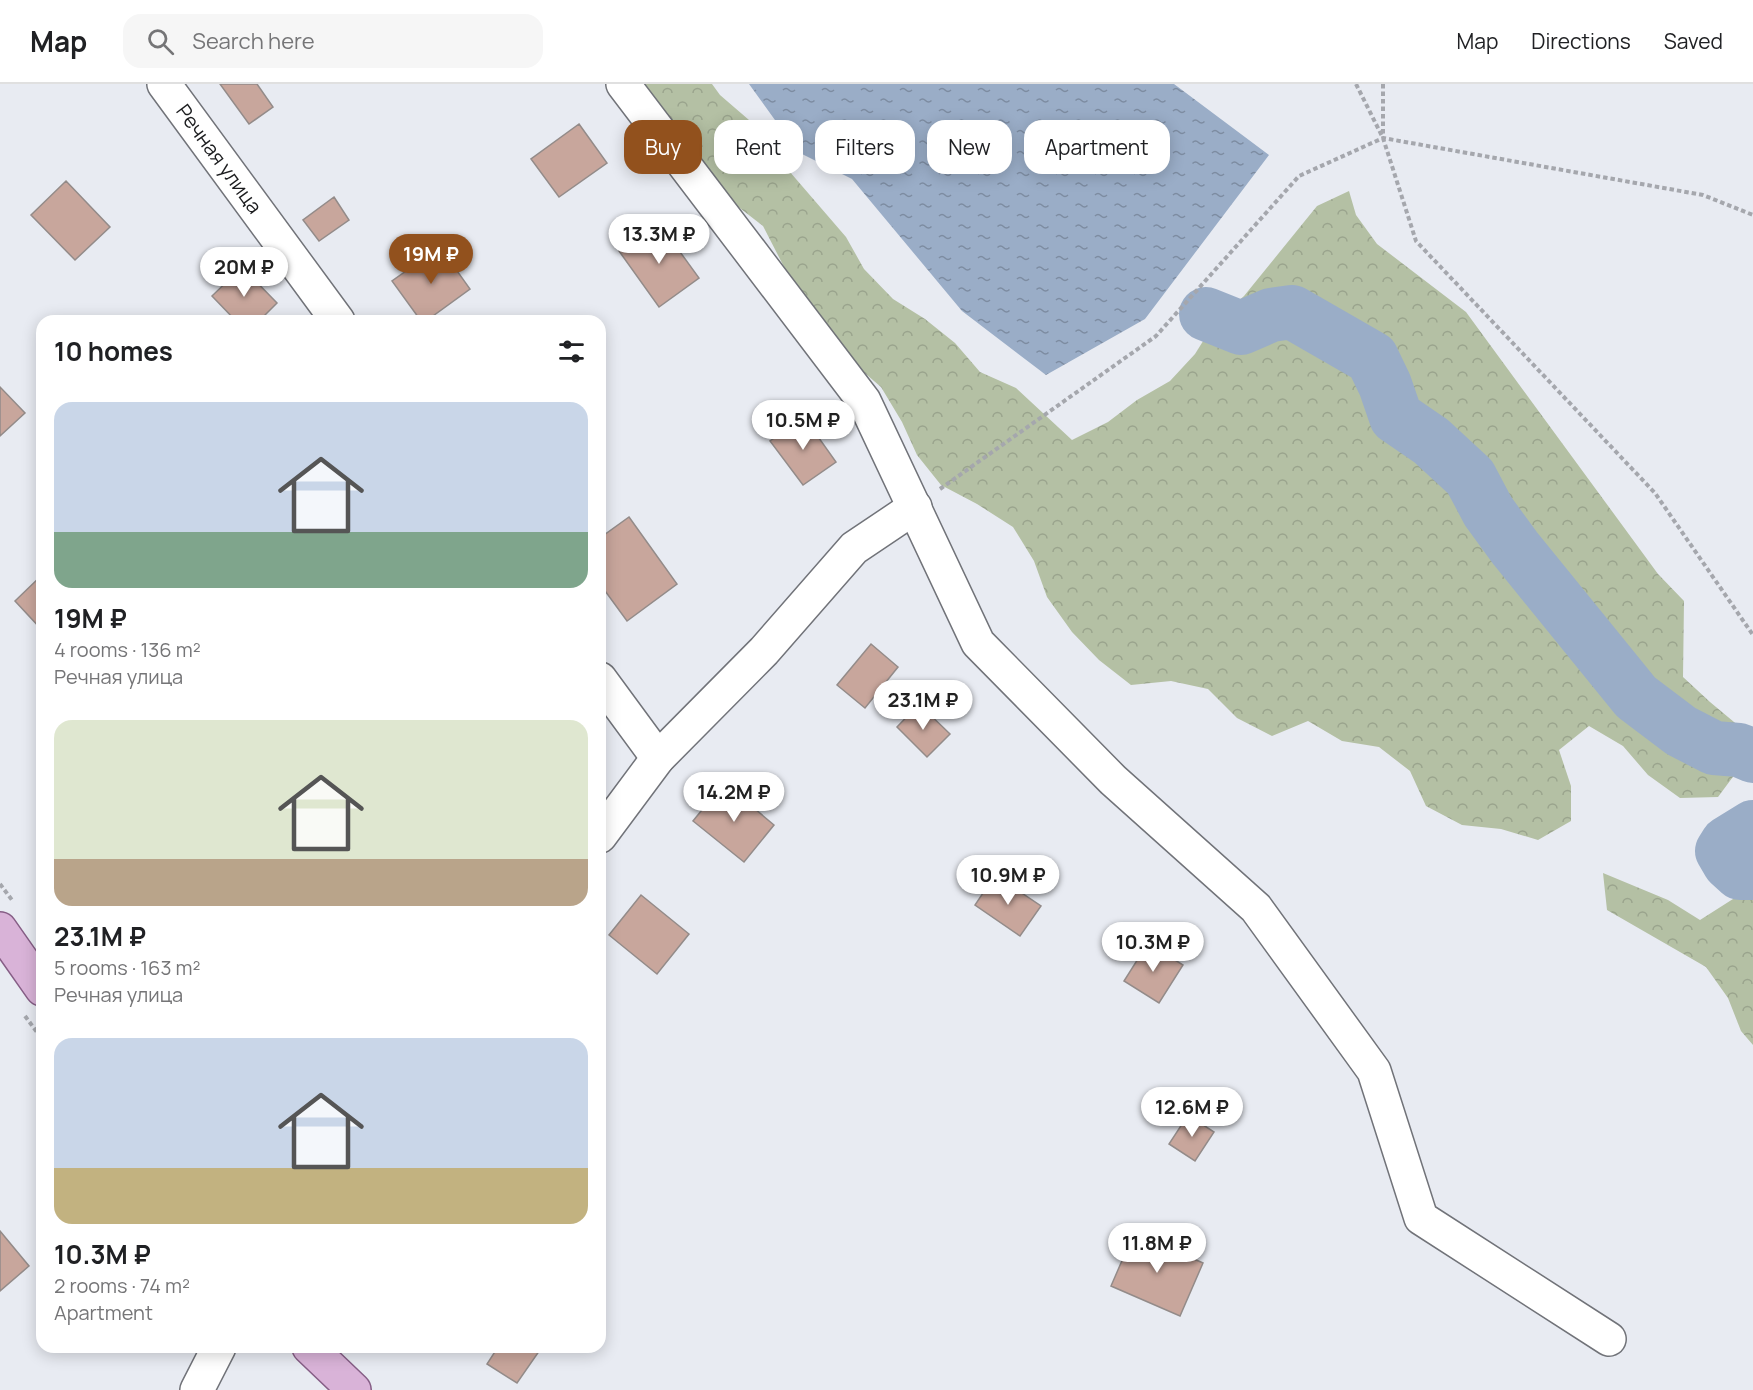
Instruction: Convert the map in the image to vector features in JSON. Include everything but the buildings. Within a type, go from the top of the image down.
[{"type":"main road","points":[[0,929],[36,980]]},
{"type":"main road","points":[[315,1353],[354,1390]]},
{"type":"street","name":"Речная улица","points":[[164,84],[334,315]]},
{"type":"street","points":[[623,84],[864,401],[978,643],[1113,780],[1256,908],[1374,1071],[1421,1218],[1609,1339]]},
{"type":"street","points":[[606,828],[658,758],[764,651],[854,548],[915,507]]},
{"type":"street","points":[[606,687],[658,758]]},
{"type":"street","points":[[197,1390],[216,1353]]},
{"type":"path","points":[[1356,84],[1383,138],[1416,241],[1655,494],[1753,635]]},
{"type":"path","points":[[1383,84],[1383,138]]},
{"type":"path","points":[[915,507],[1156,336],[1299,176],[1383,138],[1703,195],[1753,215]]},
{"type":"green space","points":[[637,84],[712,84],[720,95],[749,120],[714,120],[714,174],[792,174],[846,237],[864,269],[893,299],[925,319],[955,343],[980,372],[1016,388],[1072,440],[1108,422],[1137,400],[1170,381],[1195,354],[1215,322],[1244,296],[1317,206],[1349,191],[1356,215],[1377,244],[1466,312],[1658,574],[1684,601],[1683,677],[1740,727],[1741,766],[1718,797],[1680,798],[1648,775],[1623,746],[1589,726],[1559,750],[1571,786],[1571,821],[1538,840],[1501,829],[1462,825],[1426,806],[1410,771],[1379,747],[1342,741],[1308,721],[1272,736],[1237,718],[1208,689],[1171,681],[1131,685],[1099,660],[1072,632],[1047,597],[1034,561],[1013,527],[941,485],[917,455],[902,422],[881,387],[818,333],[763,226],[732,202],[702,168],[702,120],[670,120],[663,109]]},
{"type":"green space","points":[[1753,866],[1753,1045],[1741,1031],[1728,998],[1706,967],[1607,910],[1603,873],[1668,900],[1700,920],[1733,899]]},
{"type":"water","points":[[749,84],[1174,84],[1269,155],[1145,319],[1046,375],[962,311],[852,179],[842,174],[915,174],[915,120],[815,120],[815,160],[803,154],[803,120],[775,120]]},
{"type":"waterway","points":[[1206,314],[1241,328],[1271,315],[1292,312],[1372,358],[1385,385],[1396,417],[1431,441],[1470,477],[1488,511],[1515,548],[1636,697],[1681,731],[1714,748],[1739,750],[1753,756]]},
{"type":"waterway","points":[[1753,827],[1727,843],[1722,851],[1729,863],[1740,873],[1753,873]]}]
